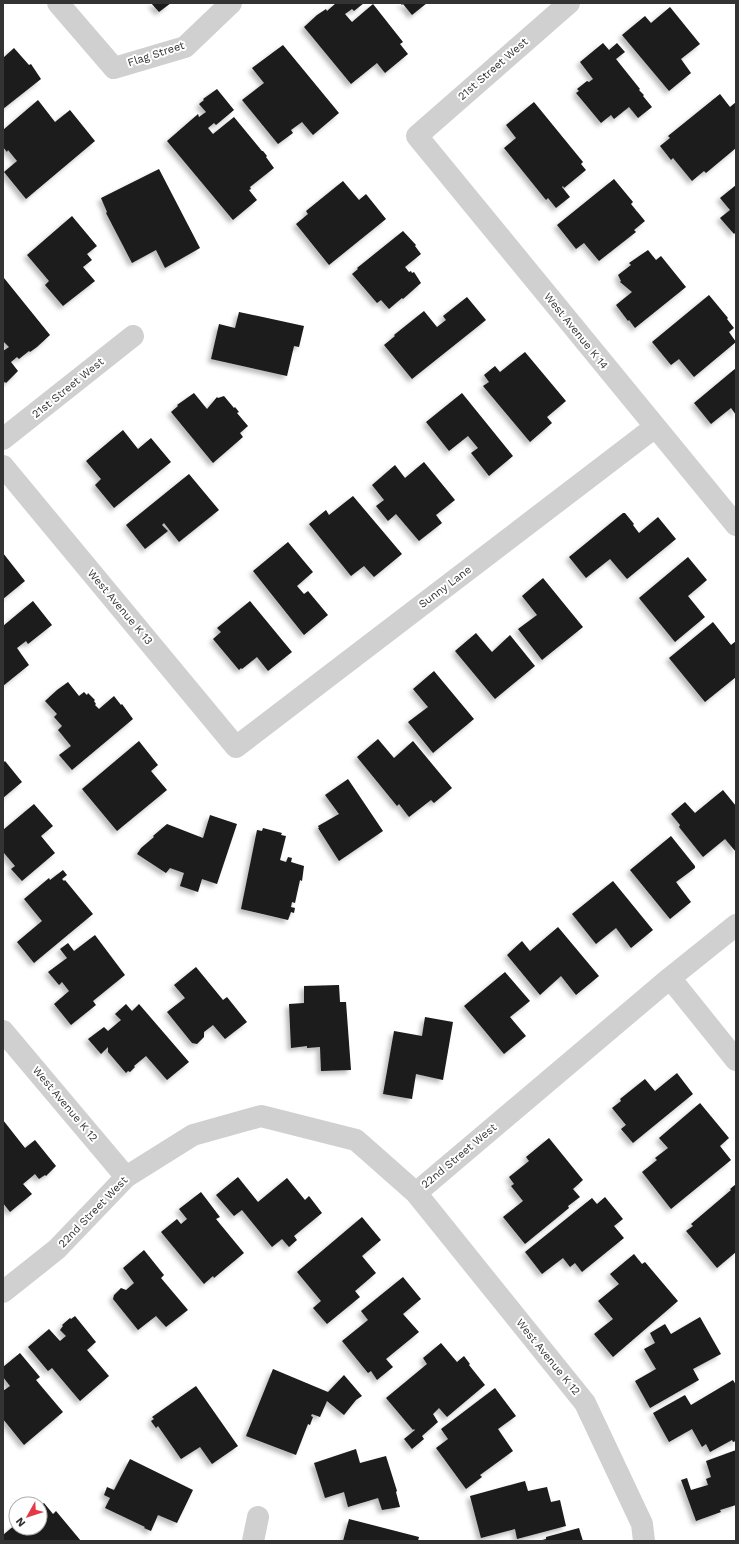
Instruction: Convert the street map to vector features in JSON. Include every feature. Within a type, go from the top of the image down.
[{"type":"street","name":"Flag Street","points":[[58,3],[114,68],[186,47],[231,3]]},
{"type":"street","name":"21st Street West","points":[[417,136],[569,3]]},
{"type":"street","name":"West Avenue K 14","points":[[417,136],[736,525]]},
{"type":"street","name":"21st Street West","points":[[3,439],[133,336]]},
{"type":"street","name":"Sunny Lane","points":[[236,747],[655,427]]},
{"type":"street","name":"West Avenue K 13","points":[[3,466],[236,747]]},
{"type":"street","name":"22nd Street West","points":[[3,1292],[57,1249],[126,1177],[193,1136],[261,1116],[356,1140],[416,1193],[670,978],[736,925]]},
{"type":"street","points":[[670,978],[736,1060]]},
{"type":"street","name":"West Avenue K 12","points":[[3,1031],[126,1177]]},
{"type":"street","name":"West Avenue K 12","points":[[416,1193],[584,1403],[642,1524],[644,1541]]},
{"type":"street","points":[[253,1541],[258,1517]]},
{"type":"building","points":[[151,3],[171,3],[159,12]]},
{"type":"building","points":[[336,3],[364,3],[354,11],[352,9],[345,14],[352,22],[373,4],[403,42],[400,44],[408,54],[385,73],[377,63],[351,84],[304,27],[317,15],[326,9],[327,11]]},
{"type":"building","points":[[400,3],[427,3],[412,15],[403,4],[402,5]]},
{"type":"building","points":[[670,7],[700,44],[681,59],[691,73],[669,91],[622,35],[645,16],[651,23]]},
{"type":"building","points":[[603,43],[609,50],[617,43],[625,52],[616,59],[652,107],[638,118],[629,107],[614,119],[611,115],[601,123],[576,93],[579,91],[577,89],[587,81],[589,82],[593,79],[580,62]]},
{"type":"building","points":[[283,45],[339,113],[313,135],[302,122],[291,130],[293,133],[278,144],[242,100],[264,83],[252,68]]},
{"type":"building","points":[[14,48],[29,65],[31,64],[41,79],[3,109],[3,58]]},
{"type":"building","points":[[217,89],[234,110],[216,125],[214,123],[208,128],[213,134],[234,117],[267,156],[266,157],[274,168],[250,187],[251,189],[249,190],[257,200],[233,220],[167,141],[198,114],[199,117],[206,112],[199,104],[204,100],[203,99]]},
{"type":"building","points":[[720,94],[730,107],[736,102],[736,148],[706,173],[704,171],[692,181],[673,158],[671,160],[660,146],[670,138],[668,136]]},
{"type":"building","points":[[38,100],[55,122],[70,110],[95,141],[26,199],[4,172],[17,161],[8,150],[7,152],[3,147],[3,130]]},
{"type":"building","points":[[534,102],[583,162],[581,164],[586,170],[564,188],[563,186],[562,187],[570,197],[556,208],[548,198],[546,200],[504,148],[516,138],[506,125]]},
{"type":"building","points":[[159,169],[200,248],[165,268],[156,250],[132,263],[106,213],[107,212],[101,198]]},
{"type":"building","points":[[614,179],[633,202],[631,204],[645,221],[634,230],[636,232],[599,261],[584,243],[576,249],[557,225]]},
{"type":"building","points":[[343,181],[359,200],[366,194],[386,219],[329,265],[296,224],[308,214],[306,211]]},
{"type":"building","points":[[736,185],[736,232],[734,234],[720,218],[730,210],[720,198]]},
{"type":"building","points":[[72,216],[97,246],[87,254],[92,260],[83,267],[95,281],[63,306],[45,285],[49,281],[27,255]]},
{"type":"building","points":[[403,231],[416,245],[415,246],[421,254],[405,267],[409,272],[414,272],[421,283],[389,309],[381,300],[377,303],[352,274],[358,269],[357,268]]},
{"type":"building","points":[[648,250],[656,260],[661,256],[686,287],[635,328],[616,305],[632,292],[620,282],[621,281],[618,275],[631,265],[629,263]]},
{"type":"building","points":[[4,278],[50,335],[30,352],[29,351],[19,359],[17,357],[11,362],[18,371],[6,383],[3,383],[3,351],[9,347],[3,341]]},
{"type":"building","points":[[709,295],[728,318],[727,319],[734,328],[729,332],[736,342],[694,377],[679,359],[671,365],[652,342]]},
{"type":"building","points":[[467,297],[486,320],[412,379],[384,345],[424,311],[437,327],[446,320],[443,316]]},
{"type":"building","points":[[239,312],[304,326],[299,347],[294,346],[287,376],[211,359],[219,324],[235,328]]},
{"type":"building","points":[[525,352],[566,401],[547,417],[552,423],[530,442],[483,386],[489,382],[484,375],[495,366],[500,372]]},
{"type":"building","points":[[736,368],[736,415],[731,408],[711,424],[694,403]]},
{"type":"building","points":[[194,393],[207,409],[217,397],[224,396],[239,412],[237,413],[248,426],[240,433],[243,437],[213,463],[171,412],[178,406],[177,405]]},
{"type":"building","points":[[462,393],[513,456],[489,476],[471,453],[478,448],[468,436],[449,451],[426,422]]},
{"type":"building","points":[[123,430],[138,449],[151,438],[171,462],[114,508],[95,485],[101,479],[86,461]]},
{"type":"building","points":[[424,462],[455,500],[436,515],[442,523],[419,541],[396,514],[388,521],[376,506],[384,500],[372,485],[395,465],[405,478]]},
{"type":"building","points":[[189,474],[219,510],[179,542],[164,523],[162,525],[168,531],[145,549],[126,525]]},
{"type":"building","points":[[353,496],[402,554],[374,577],[364,566],[351,576],[309,524],[326,510],[329,515]]},
{"type":"building","points":[[623,513],[625,513],[634,524],[633,525],[639,533],[658,517],[676,539],[627,579],[610,559],[586,578],[569,557]]},
{"type":"building","points":[[288,542],[313,572],[297,586],[304,594],[308,591],[328,615],[304,635],[253,571]]},
{"type":"building","points":[[3,553],[25,581],[3,599]]},
{"type":"building","points":[[688,557],[707,580],[688,596],[705,617],[675,642],[639,598]]},
{"type":"building","points":[[543,578],[583,627],[542,660],[518,629],[537,615],[522,596]]},
{"type":"building","points":[[33,601],[52,625],[28,644],[26,641],[17,648],[29,665],[3,686],[3,626]]},
{"type":"building","points":[[250,601],[292,652],[268,671],[257,657],[239,670],[213,639],[221,632],[217,628]]},
{"type":"building","points":[[713,622],[731,645],[736,641],[736,677],[705,702],[669,658]]},
{"type":"building","points":[[476,633],[492,652],[510,635],[535,666],[495,699],[455,651]]},
{"type":"building","points":[[434,671],[474,719],[433,753],[408,722],[428,707],[413,689]]},
{"type":"building","points":[[68,682],[79,696],[84,692],[87,695],[88,693],[95,700],[95,705],[99,709],[114,696],[133,719],[72,770],[59,755],[71,746],[58,730],[62,726],[54,717],[57,714],[45,701]]},
{"type":"building","points":[[378,739],[394,758],[413,741],[452,788],[434,803],[431,800],[409,817],[399,804],[397,806],[357,757]]},
{"type":"building","points":[[139,741],[158,765],[151,771],[167,790],[117,831],[82,789]]},
{"type":"building","points":[[5,761],[22,782],[3,798],[3,763]]},
{"type":"building","points":[[348,779],[383,831],[339,861],[318,826],[339,814],[325,795]]},
{"type":"building","points":[[723,790],[736,806],[736,852],[725,839],[703,857],[679,827],[680,825],[671,814],[685,802],[695,813]]},
{"type":"building","points":[[34,804],[53,826],[41,836],[55,853],[22,881],[11,869],[15,866],[3,853],[3,830]]},
{"type":"building","points":[[210,815],[237,824],[217,884],[202,879],[198,892],[180,886],[184,873],[170,868],[166,873],[137,854],[141,848],[154,837],[153,836],[167,824],[203,838]]},
{"type":"building","points":[[263,828],[282,833],[281,835],[286,836],[280,860],[286,862],[288,857],[292,858],[291,862],[304,866],[302,881],[300,880],[295,903],[292,902],[291,907],[295,908],[294,913],[291,912],[288,920],[241,909],[257,830],[262,831]]},
{"type":"building","points":[[671,836],[695,868],[676,882],[691,902],[670,919],[630,870]]},
{"type":"building","points":[[63,870],[67,875],[62,879],[64,881],[65,880],[93,914],[34,963],[17,942],[42,921],[24,899],[49,878],[50,880]]},
{"type":"building","points":[[613,881],[653,930],[631,948],[616,928],[596,944],[572,914]]},
{"type":"building","points":[[558,927],[599,976],[576,995],[561,976],[540,995],[507,955],[522,941],[530,951]]},
{"type":"building","points":[[95,935],[125,975],[93,1001],[96,1005],[71,1025],[54,1004],[69,991],[62,982],[59,985],[48,972],[67,958],[60,949],[68,943],[74,951]]},
{"type":"building","points":[[196,967],[223,1000],[227,997],[247,1022],[225,1039],[213,1025],[204,1032],[204,1037],[197,1044],[192,1043],[167,1012],[185,998],[174,985]]},
{"type":"building","points":[[505,972],[530,1001],[510,1017],[526,1036],[504,1054],[464,1006]]},
{"type":"building","points":[[339,985],[340,1002],[346,1002],[351,1070],[321,1071],[320,1047],[307,1048],[307,1046],[291,1048],[289,1004],[304,1003],[304,986]]},
{"type":"building","points":[[126,1004],[132,1011],[139,1004],[189,1062],[167,1080],[146,1056],[134,1066],[135,1067],[130,1072],[128,1071],[126,1073],[108,1052],[108,1047],[101,1054],[88,1039],[104,1027],[108,1031],[121,1020],[115,1014]]},
{"type":"building","points":[[425,1017],[453,1022],[443,1080],[416,1074],[412,1099],[383,1094],[394,1031],[422,1036]]},
{"type":"building","points":[[677,1073],[693,1094],[633,1143],[621,1129],[626,1125],[612,1108],[621,1101],[620,1099],[645,1079],[655,1091]]},
{"type":"building","points":[[700,1103],[729,1138],[720,1146],[731,1160],[671,1209],[642,1172],[657,1160],[655,1158],[668,1148],[659,1138]]},
{"type":"building","points":[[3,1120],[25,1148],[35,1140],[56,1166],[46,1176],[45,1175],[39,1179],[35,1174],[23,1184],[32,1194],[10,1212],[3,1203]]},
{"type":"building","points":[[549,1138],[583,1180],[573,1189],[580,1197],[568,1206],[569,1208],[525,1244],[503,1217],[523,1201],[511,1186],[514,1184],[509,1177],[529,1161],[526,1157]]},
{"type":"building","points":[[238,1177],[258,1202],[287,1178],[305,1200],[309,1196],[322,1213],[294,1236],[297,1240],[289,1247],[282,1239],[272,1247],[242,1210],[234,1216],[216,1195]]},
{"type":"building","points":[[736,1184],[736,1252],[717,1268],[686,1231],[693,1226],[691,1224]]},
{"type":"building","points":[[201,1192],[220,1217],[216,1219],[244,1253],[214,1278],[213,1276],[204,1284],[161,1232],[177,1219],[181,1224],[187,1219],[179,1209]]},
{"type":"building","points":[[605,1197],[623,1219],[614,1226],[624,1238],[582,1272],[575,1263],[570,1267],[563,1258],[542,1274],[525,1252],[592,1198],[597,1204]]},
{"type":"building","points":[[362,1217],[381,1240],[362,1256],[376,1273],[355,1291],[360,1297],[327,1324],[313,1308],[321,1301],[297,1272]]},
{"type":"building","points":[[144,1250],[164,1275],[161,1278],[188,1310],[166,1327],[156,1316],[138,1330],[113,1299],[114,1295],[121,1288],[126,1290],[134,1283],[123,1268]]},
{"type":"building","points":[[634,1254],[642,1264],[645,1262],[678,1301],[613,1357],[594,1334],[613,1319],[598,1301],[619,1284],[610,1274]]},
{"type":"building","points":[[403,1277],[421,1299],[403,1314],[419,1332],[386,1359],[393,1367],[377,1380],[371,1371],[368,1373],[342,1341],[368,1320],[361,1311]]},
{"type":"building","points":[[75,1316],[96,1342],[87,1350],[109,1376],[80,1401],[52,1368],[48,1371],[28,1347],[49,1329],[60,1341],[66,1336],[60,1330],[63,1326],[62,1325],[70,1318],[71,1319]]},
{"type":"building","points":[[700,1317],[721,1354],[693,1369],[699,1380],[650,1408],[635,1381],[656,1369],[644,1349],[655,1343],[650,1333],[665,1324],[671,1334]]},
{"type":"building","points":[[441,1343],[457,1362],[464,1356],[470,1364],[469,1365],[485,1385],[447,1417],[439,1408],[433,1414],[438,1422],[422,1436],[424,1439],[412,1449],[404,1439],[415,1430],[413,1430],[386,1398],[427,1364],[423,1358]]},
{"type":"building","points":[[20,1353],[40,1377],[36,1380],[63,1412],[24,1445],[3,1419],[3,1391],[10,1386],[3,1377],[3,1367]]},
{"type":"building","points":[[273,1369],[328,1392],[344,1375],[362,1396],[356,1400],[344,1415],[327,1401],[320,1417],[312,1414],[311,1416],[313,1417],[310,1425],[308,1424],[296,1455],[246,1436]]},
{"type":"building","points":[[733,1380],[736,1385],[736,1441],[733,1442],[732,1440],[710,1452],[706,1444],[702,1447],[692,1429],[669,1442],[653,1413],[685,1395],[691,1405]]},
{"type":"building","points":[[196,1386],[238,1446],[212,1464],[200,1447],[181,1459],[158,1426],[156,1428],[151,1421],[154,1419],[152,1417]]},
{"type":"building","points":[[495,1388],[516,1416],[498,1429],[513,1451],[480,1475],[482,1477],[466,1489],[436,1448],[448,1439],[441,1429]]},
{"type":"building","points":[[356,1449],[360,1463],[386,1456],[397,1491],[400,1507],[382,1510],[378,1498],[348,1507],[344,1492],[325,1498],[314,1463]]},
{"type":"building","points":[[736,1450],[736,1505],[720,1510],[721,1512],[696,1521],[681,1480],[687,1478],[691,1490],[708,1485],[706,1479],[711,1477],[706,1461]]},
{"type":"building","points":[[130,1459],[193,1490],[177,1523],[158,1515],[151,1531],[105,1508],[110,1498],[104,1495],[107,1487],[114,1490]]},
{"type":"building","points":[[525,1481],[528,1491],[547,1487],[551,1502],[560,1500],[566,1526],[517,1539],[515,1529],[481,1538],[470,1496]]},
{"type":"building","points":[[48,1508],[53,1514],[56,1511],[81,1541],[3,1541],[3,1535],[8,1531],[8,1536],[48,1536]]},
{"type":"building","points":[[349,1519],[419,1537],[418,1541],[343,1541]]},
{"type":"building","points":[[579,1528],[583,1541],[539,1541],[546,1539],[546,1537]]}]
